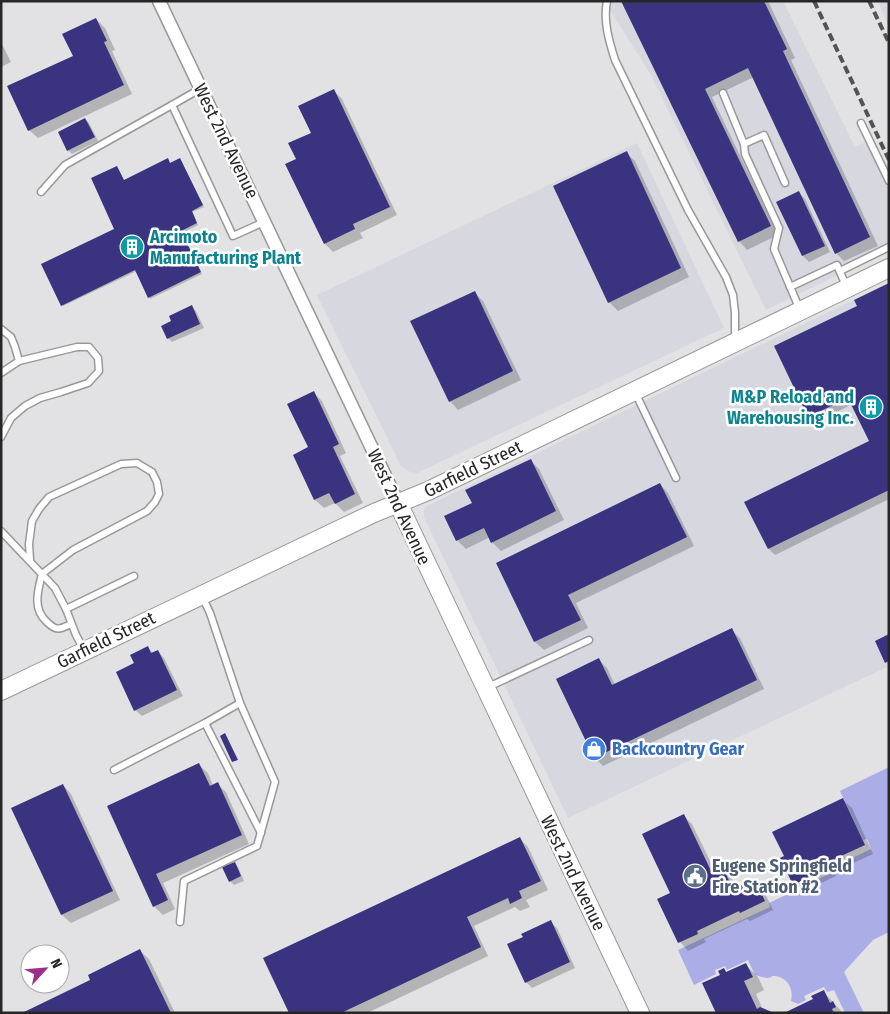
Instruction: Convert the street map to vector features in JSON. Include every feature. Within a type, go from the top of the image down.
[{"type":"street","name":"West 2nd Avenue","points":[[159,1],[640,1013]]},
{"type":"street","name":"Garfield Street","points":[[1,691],[374,513],[428,491],[889,268]]},
{"type":"lane","points":[[607,1],[606,23],[615,60],[688,210],[726,277],[733,296],[735,342]]},
{"type":"lane","points":[[41,192],[65,165],[200,89]]},
{"type":"lane","points":[[723,93],[744,144],[745,154],[779,228],[774,249],[801,311]]},
{"type":"lane","points":[[172,105],[233,236],[264,222]]},
{"type":"lane","points":[[861,123],[889,181]]},
{"type":"lane","points":[[744,144],[764,135],[785,182]]},
{"type":"lane","points":[[840,271],[889,248]]},
{"type":"lane","points":[[790,287],[836,265],[847,288]]},
{"type":"lane","points":[[1,328],[11,337],[16,347],[19,362]]},
{"type":"lane","points":[[1,373],[19,362],[77,347],[89,347],[98,358],[99,371],[88,383],[40,398],[25,406],[11,418],[1,437]]},
{"type":"lane","points":[[634,391],[676,478]]},
{"type":"lane","points":[[30,560],[29,544],[32,521],[49,497],[121,464],[137,463],[152,472],[158,482],[159,494],[147,511],[73,550],[42,574],[37,594],[39,612],[44,620],[53,628],[59,630],[72,624]]},
{"type":"lane","points":[[1,531],[55,588],[85,651]]},
{"type":"lane","points":[[66,609],[134,576]]},
{"type":"lane","points":[[180,922],[184,882],[257,846],[275,782],[240,703],[210,613],[202,595]]},
{"type":"lane","points":[[486,689],[589,640]]},
{"type":"lane","points":[[114,770],[240,703]]},
{"type":"lane","points":[[205,723],[261,833]]},
{"type":"shaded area","points":[[604,1],[783,1],[855,147],[865,142],[889,190],[889,250],[766,310],[651,75]]},
{"type":"shaded area","points":[[878,1],[889,1],[889,28]]},
{"type":"shaded area","points":[[637,143],[724,328],[417,473],[410,472],[401,466],[317,295]]},
{"type":"shaded area","points":[[889,283],[889,666],[568,818],[424,517],[424,510],[427,506]]},
{"type":"shaded area","points":[[889,767],[889,932],[873,940],[844,972],[864,1013],[845,1013],[834,990],[827,992],[824,987],[804,996],[806,1000],[798,1004],[791,1001],[791,989],[784,979],[776,976],[767,978],[755,975],[748,960],[727,970],[725,966],[715,970],[716,974],[694,985],[678,950],[770,907],[769,903],[829,874],[827,870],[871,849],[867,839],[863,840],[840,791]]},
{"type":"building","points":[[621,1],[764,1],[787,49],[783,51],[870,237],[835,254],[748,68],[705,89],[771,226],[738,242]]},
{"type":"building","points":[[96,18],[107,41],[104,42],[124,85],[28,131],[7,86],[73,56],[62,34]]},
{"type":"building","points":[[334,89],[390,207],[353,224],[355,229],[324,244],[285,164],[296,159],[288,143],[311,133],[298,106]]},
{"type":"building","points":[[85,118],[95,137],[67,151],[58,132]]},
{"type":"building","points":[[627,151],[681,268],[608,303],[553,186]]},
{"type":"building","name":"Arcimoto Manufacturing Plant","points":[[168,158],[170,163],[180,158],[203,205],[192,211],[197,223],[181,231],[201,272],[148,298],[135,270],[61,306],[41,264],[114,229],[91,178],[117,166],[124,180]]},
{"type":"building","points":[[799,191],[825,246],[802,256],[776,202]]},
{"type":"building","name":"M&P Reload and Warehousing Inc.","points":[[889,283],[889,490],[768,549],[744,502],[869,441],[848,398],[808,417],[774,346],[857,306],[854,300]]},
{"type":"building","points":[[475,291],[513,371],[449,402],[410,321]]},
{"type":"building","points":[[192,305],[200,324],[167,339],[161,326],[171,321],[169,316]]},
{"type":"building","points":[[314,391],[339,444],[333,447],[355,494],[335,504],[329,493],[314,500],[293,455],[308,447],[287,404]]},
{"type":"building","points":[[531,459],[556,511],[491,543],[484,528],[456,541],[444,516],[472,503],[465,490]]},
{"type":"building","points":[[660,483],[687,537],[568,595],[581,620],[534,642],[496,563]]},
{"type":"building","points":[[732,628],[757,680],[594,758],[556,679],[599,658],[612,685]]},
{"type":"building","points":[[889,634],[889,661],[885,663],[875,641]]},
{"type":"building","points":[[148,646],[151,653],[158,650],[177,690],[134,711],[116,672],[134,663],[130,655]]},
{"type":"building","points":[[225,733],[238,760],[232,762],[220,736]]},
{"type":"building","points":[[199,763],[210,786],[218,782],[242,835],[156,874],[168,900],[153,907],[107,806]]},
{"type":"building","points":[[63,784],[113,891],[61,915],[11,808]]},
{"type":"building","points":[[843,798],[865,845],[826,863],[828,868],[793,885],[780,858],[784,856],[772,832]]},
{"type":"building","name":"Eugene Springfield Fire Station #2","points":[[684,814],[712,873],[723,868],[733,889],[755,879],[765,901],[697,931],[698,934],[678,943],[657,899],[670,893],[642,834]]},
{"type":"building","points":[[520,837],[541,881],[519,891],[522,898],[510,904],[508,898],[467,917],[481,947],[341,1013],[289,1013],[263,958]]},
{"type":"building","points":[[235,862],[241,876],[229,882],[222,867]]},
{"type":"building","points":[[551,920],[570,962],[525,983],[507,944],[523,937],[521,934]]},
{"type":"building","points":[[140,949],[171,1013],[22,1013],[61,994],[70,994],[70,990],[90,980],[88,975]]},
{"type":"building","points":[[746,963],[753,977],[744,981],[757,1009],[760,1007],[774,1013],[716,1013],[702,983],[720,975],[718,971],[724,968],[726,972]]},
{"type":"building","points":[[824,990],[830,1003],[833,1001],[836,1007],[832,1009],[834,1013],[784,1013],[813,999],[811,996]]},
{"type":"railway","points":[[814,1],[889,160]]},
{"type":"railway","points":[[869,1],[889,43]]},
{"type":"place","name":"Arcimoto Manufacturing Plant","points":[[132,247]]},
{"type":"place","name":"M&P Reload and Warehousing Inc.","points":[[871,407]]},
{"type":"place","name":"Backcountry Gear","points":[[594,749]]},
{"type":"place","name":"Eugene Springfield Fire Station #2","points":[[695,876]]}]
